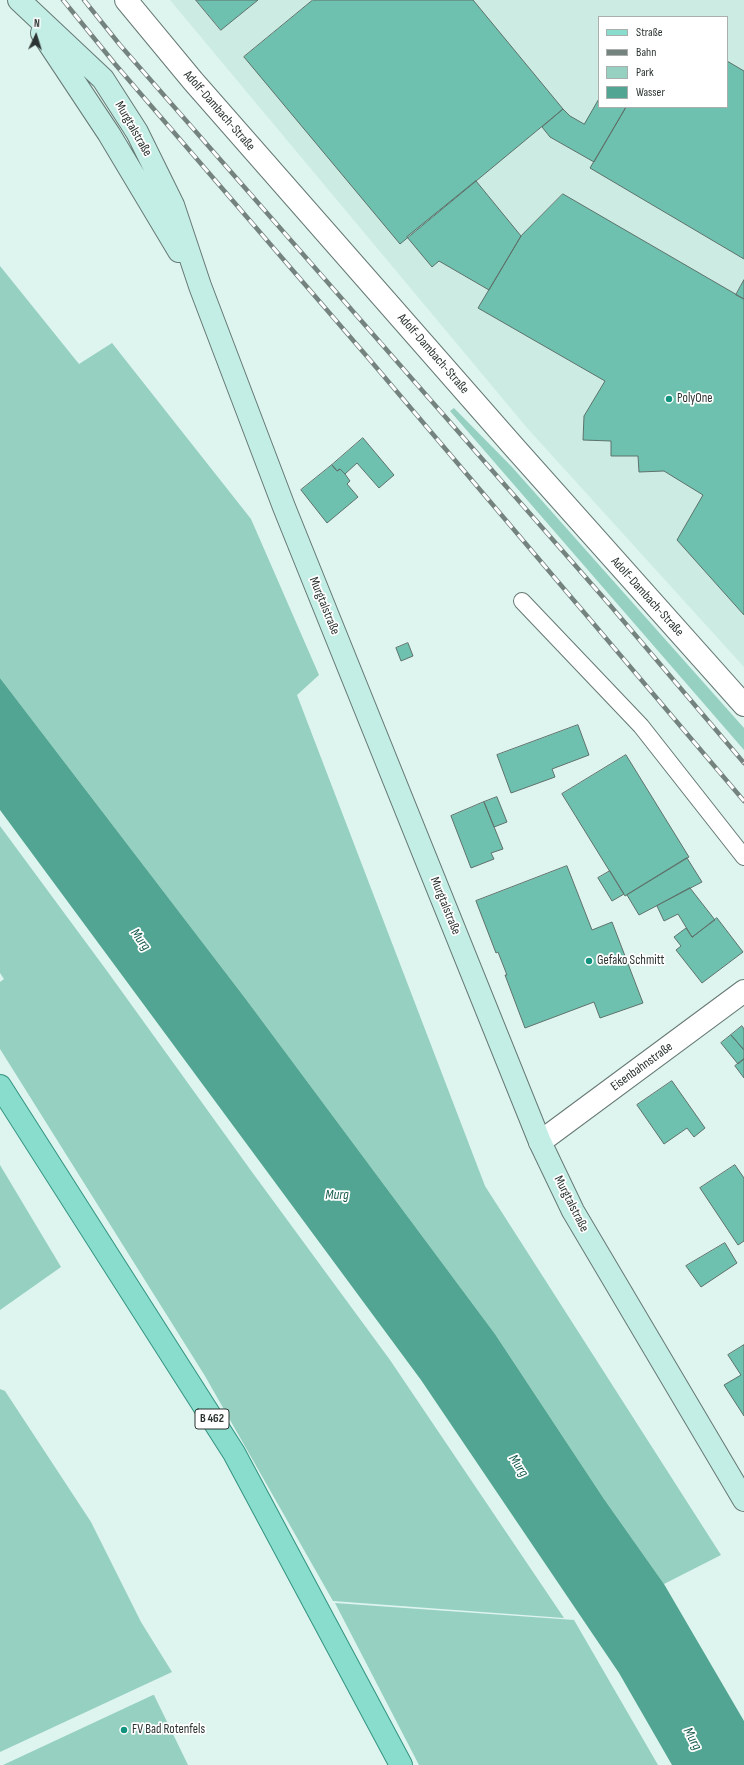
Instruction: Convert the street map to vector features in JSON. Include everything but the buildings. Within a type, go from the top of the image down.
[{"type":"main road","name":"B 462","points":[[0,1086],[234,1453],[401,1765]]},
{"type":"street","name":"Adolf-Dambach-Straße","points":[[126,0],[198,87],[514,448],[744,705]]},
{"type":"street","name":"Murgtalstraße","points":[[20,1],[103,79],[137,132],[173,205],[200,286],[287,514],[540,1142],[573,1211],[744,1500]]},
{"type":"street","name":"Eisenbahnstraße","points":[[540,1142],[744,991]]},
{"type":"lane","points":[[522,601],[641,726],[744,857]]},
{"type":"shaded area","points":[[170,0],[744,0],[744,667],[528,429]]},
{"type":"green space","points":[[0,266],[79,364],[112,343],[251,519],[319,675],[297,695],[485,1186],[721,1555],[664,1584],[604,1499],[495,1334],[245,998],[0,678]]},
{"type":"green space","points":[[454,408],[512,467],[744,728],[744,750],[450,411]]},
{"type":"green space","points":[[0,826],[390,1360],[564,1618],[333,1601],[205,1376],[0,1049],[0,982],[4,979],[0,973]]},
{"type":"green space","points":[[0,1165],[61,1267],[0,1310]]},
{"type":"green space","points":[[0,1389],[5,1391],[91,1522],[141,1622],[172,1672],[0,1752]]},
{"type":"green space","points":[[335,1603],[574,1620],[658,1765],[419,1765]]},
{"type":"green space","name":"FV Bad Rotenfels","points":[[153,1695],[188,1765],[3,1765]]},
{"type":"water","name":"Murg","points":[[0,678],[245,998],[495,1334],[604,1499],[664,1584],[744,1721],[744,1765],[672,1765],[619,1673],[421,1380],[0,810]]},
{"type":"railway","points":[[63,0],[115,64],[370,360],[744,801]]},
{"type":"railway","points":[[84,0],[120,45],[609,604],[744,763]]},
{"type":"place","name":"PolyOne","points":[[669,399]]},
{"type":"place","name":"Gefako Schmitt","points":[[589,961]]},
{"type":"place","name":"FV Bad Rotenfels","points":[[124,1730]]}]
